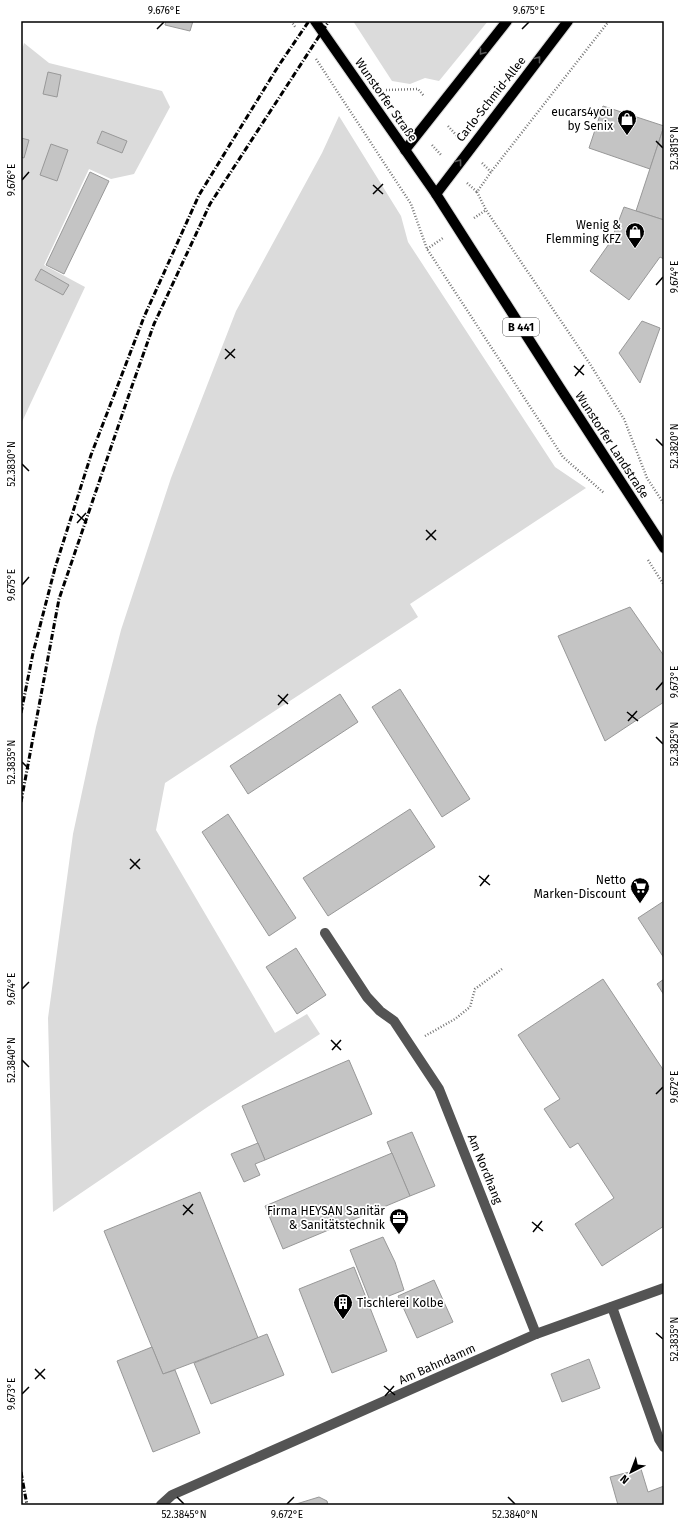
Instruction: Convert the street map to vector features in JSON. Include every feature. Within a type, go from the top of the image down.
[{"type":"main road","name":"Wunstorfer Straße","points":[[315,21],[436,194]]},
{"type":"main road","points":[[405,150],[506,21]]},
{"type":"main road","name":"Carlo-Schmid-Allee","points":[[436,194],[568,21]]},
{"type":"main road","name":"Wunstorfer Landstraße","points":[[436,194],[664,548]]},
{"type":"street","name":"Am Nordhang","points":[[325,933],[367,997],[380,1011],[394,1021],[439,1090],[536,1334]]},
{"type":"street","name":"Am Bahndamm","points":[[161,1505],[172,1496],[197,1484],[536,1334],[664,1288]]},
{"type":"street","points":[[612,1307],[659,1439],[664,1447]]},
{"type":"path","points":[[292,21],[300,34]]},
{"type":"path","points":[[609,21],[477,192],[486,210],[590,364],[624,419],[647,478],[664,504]]},
{"type":"path","points":[[313,54],[411,204],[427,249],[563,457],[604,493],[608,499]]},
{"type":"path","points":[[647,559],[664,585]]},
{"type":"path","points":[[409,1044],[455,1019],[470,1007],[475,989],[502,969]]},
{"type":"shaded area","points":[[353,21],[488,21],[439,81],[425,78],[410,84],[392,81]]},
{"type":"shaded area","points":[[24,43],[49,63],[162,91],[170,107],[134,174],[111,179],[89,169],[44,265],[85,287],[21,424],[21,54]]},
{"type":"shaded area","points":[[339,116],[401,216],[408,242],[555,467],[586,488],[410,604],[418,617],[165,783],[156,830],[275,1033],[307,1014],[320,1034],[209,1106],[53,1212],[48,1018],[73,834],[96,727],[121,630],[171,478],[236,311],[322,153]]},
{"type":"building","points":[[166,21],[193,21],[190,31],[165,25]]},
{"type":"building","points":[[48,72],[61,75],[57,97],[43,94]]},
{"type":"building","points":[[603,106],[664,126],[650,169],[589,148]]},
{"type":"building","points":[[664,126],[664,220],[636,211]]},
{"type":"building","points":[[102,131],[127,141],[122,153],[97,143]]},
{"type":"building","points":[[21,138],[29,140],[24,158],[21,157]]},
{"type":"building","points":[[51,144],[68,150],[57,181],[40,175]]},
{"type":"building","points":[[90,172],[109,181],[64,274],[46,265]]},
{"type":"building","name":"Wenig & Flemming KFZ","points":[[624,207],[664,220],[664,259],[660,257],[629,300],[590,271],[611,241]]},
{"type":"building","points":[[41,269],[69,285],[63,295],[35,280]]},
{"type":"building","points":[[642,321],[660,328],[640,383],[619,353]]},
{"type":"building","points":[[630,607],[664,656],[664,702],[605,741],[558,636]]},
{"type":"building","points":[[400,689],[470,799],[442,817],[372,707]]},
{"type":"building","points":[[340,694],[358,722],[248,794],[230,766]]},
{"type":"building","points":[[410,809],[435,847],[328,916],[303,878]]},
{"type":"building","points":[[228,814],[296,918],[269,936],[202,832]]},
{"type":"building","points":[[664,901],[664,958],[638,918]]},
{"type":"building","points":[[296,948],[326,995],[297,1014],[266,967]]},
{"type":"building","points":[[603,979],[664,1071],[664,1226],[602,1266],[575,1224],[614,1198],[578,1143],[570,1148],[544,1109],[560,1099],[518,1035]]},
{"type":"building","points":[[664,979],[664,995],[657,984]]},
{"type":"building","points":[[349,1060],[372,1114],[265,1160],[242,1106]]},
{"type":"building","points":[[412,1132],[435,1186],[410,1196],[387,1142]]},
{"type":"building","points":[[258,1143],[265,1160],[255,1164],[260,1175],[244,1182],[231,1154]]},
{"type":"building","points":[[392,1153],[410,1196],[283,1249],[265,1206]]},
{"type":"building","points":[[200,1192],[258,1338],[163,1374],[104,1231]]},
{"type":"building","points":[[383,1237],[395,1262],[404,1290],[371,1303],[350,1250]]},
{"type":"building","name":"Tischlerei Kolbe","points":[[354,1267],[387,1351],[332,1373],[299,1289]]},
{"type":"building","points":[[434,1280],[453,1322],[417,1338],[398,1296]]},
{"type":"building","points":[[267,1334],[284,1375],[211,1404],[194,1363]]},
{"type":"building","points":[[152,1347],[163,1374],[175,1370],[200,1433],[153,1452],[117,1361]]},
{"type":"building","points":[[589,1359],[600,1388],[562,1402],[551,1374]]},
{"type":"building","points":[[641,1469],[648,1492],[664,1486],[664,1505],[618,1505],[610,1477]]},
{"type":"building","points":[[319,1497],[327,1501],[328,1505],[293,1505]]},
{"type":"railway","points":[[21,713],[33,653],[55,568],[91,455],[144,317],[199,195],[279,65],[309,21]]},
{"type":"railway","points":[[21,802],[59,599],[154,324],[210,204],[329,21]]},
{"type":"railway","points":[[21,1472],[27,1505]]},
{"type":"place","name":"eucars4you by Senix","points":[[627,136]]},
{"type":"place","name":"Wenig & Flemming KFZ","points":[[635,249]]},
{"type":"place","name":"Netto Marken-Discount","points":[[640,904]]},
{"type":"place","name":"Firma HEYSAN Sanitär & Sanitätstechnik","points":[[399,1235]]},
{"type":"place","name":"Tischlerei Kolbe","points":[[343,1320]]}]
